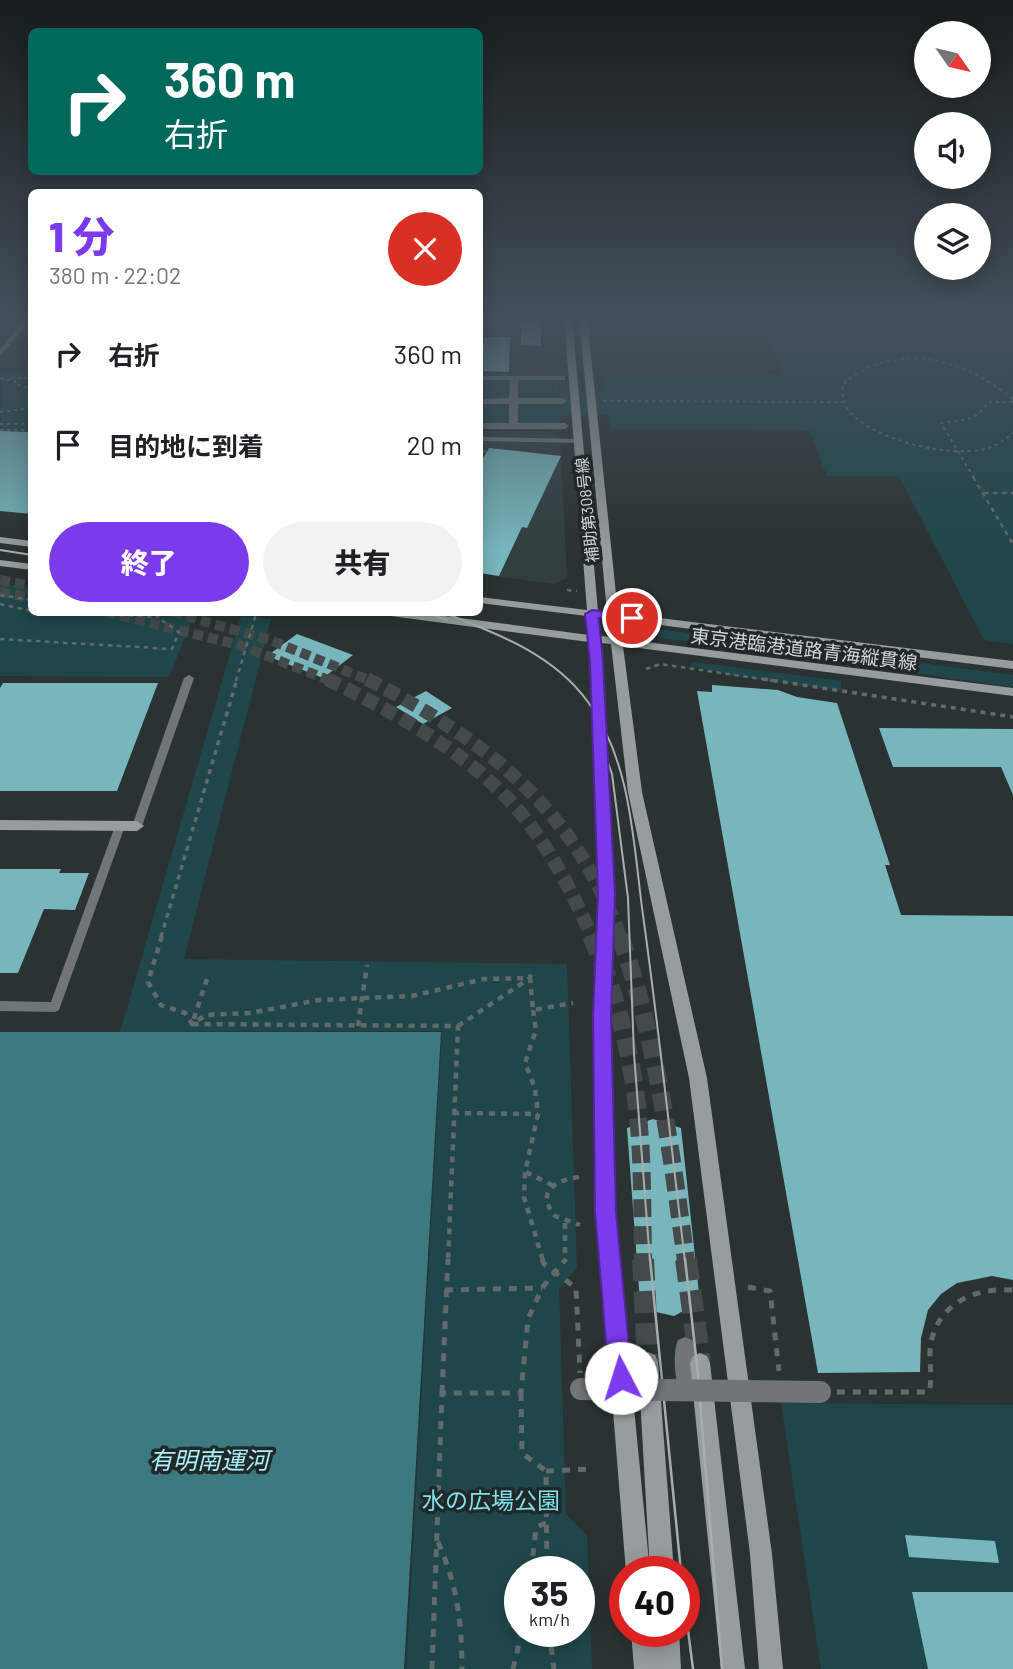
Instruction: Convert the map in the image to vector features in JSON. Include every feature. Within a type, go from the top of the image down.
[{"type":"street","points":[[513,426],[514,395]]},
{"type":"street","name":"補助第308号線","points":[[574,395],[595,640],[607,894],[602,1016],[606,1212],[637,1556]]},
{"type":"street","name":"補助第308号線","points":[[591,395],[635,792],[698,1078],[761,1554],[771,1669]]},
{"type":"street","points":[[483,401],[563,401]]},
{"type":"street","points":[[483,426],[565,426]]},
{"type":"street","points":[[0,540],[28,544]]},
{"type":"street","points":[[0,563],[28,566]]},
{"type":"street","name":"東京港臨港道路青海縦貫線","points":[[483,600],[1013,665]]},
{"type":"street","name":"東京港臨港道路青海縦貫線","points":[[413,616],[1013,692]]},
{"type":"street","points":[[0,825],[137,826]]},
{"type":"street","points":[[688,1389],[693,1355],[733,1669]]},
{"type":"street","points":[[648,1362],[662,1556]]},
{"type":"street","points":[[581,1389],[820,1392]]},
{"type":"street","points":[[644,1647],[646,1669]]},
{"type":"street","points":[[668,1647],[669,1669]]},
{"type":"lane","points":[[483,439],[578,441]]},
{"type":"lane","points":[[137,826],[189,678]]},
{"type":"lane","points":[[0,1006],[55,1006],[120,826]]},
{"type":"path","points":[[843,395],[849,410],[865,424],[921,446],[958,451],[983,450],[999,444],[1013,433]]},
{"type":"path","points":[[603,401],[844,402]]},
{"type":"path","points":[[1013,401],[988,402],[981,415],[973,419],[942,423],[1013,544]]},
{"type":"path","points":[[0,412],[28,408]]},
{"type":"path","points":[[0,424],[28,424]]},
{"type":"path","points":[[0,430],[28,430]]},
{"type":"path","points":[[983,493],[1013,493]]},
{"type":"path","points":[[567,590],[577,591]]},
{"type":"path","points":[[0,594],[28,599]]},
{"type":"path","points":[[0,604],[28,610]]},
{"type":"path","points":[[0,639],[172,649],[179,632],[157,617],[137,616]]},
{"type":"path","points":[[192,1024],[185,1013],[166,1009],[153,999],[148,982],[255,616]]},
{"type":"path","points":[[646,669],[660,664],[1013,717]]},
{"type":"path","points":[[358,1026],[367,965]]},
{"type":"path","points":[[531,969],[536,1030],[525,1063],[535,1088],[538,1114],[525,1172],[524,1197],[544,1264],[576,1288],[581,1389]]},
{"type":"path","points":[[192,1024],[206,1015],[250,1013],[320,1000],[412,996],[484,979],[530,978]]},
{"type":"path","points":[[192,1024],[458,1026],[530,978]]},
{"type":"path","points":[[192,1024],[207,979]]},
{"type":"path","points":[[533,1010],[573,1003]]},
{"type":"path","points":[[432,1669],[444,1290],[458,1026]]},
{"type":"path","points":[[453,1113],[538,1114]]},
{"type":"path","points":[[525,1172],[552,1185]]},
{"type":"path","points":[[579,1177],[567,1177],[552,1185],[548,1191],[547,1206],[551,1214],[565,1223],[580,1225]]},
{"type":"path","points":[[565,1223],[566,1260],[542,1288],[528,1320],[521,1393],[522,1453],[546,1471],[589,1469]]},
{"type":"path","points":[[748,1287],[761,1287],[770,1292],[782,1391]]},
{"type":"path","points":[[444,1290],[542,1288]]},
{"type":"path","points":[[820,1392],[929,1392],[934,1380],[930,1349],[936,1324],[951,1304],[973,1292],[1000,1288],[1013,1290]]},
{"type":"path","points":[[442,1393],[521,1393]]},
{"type":"path","points":[[546,1471],[547,1556]]},
{"type":"path","points":[[533,1556],[536,1527],[546,1523]]},
{"type":"path","points":[[437,1540],[452,1569],[462,1607],[463,1669]]},
{"type":"path","points":[[513,1669],[518,1647]]},
{"type":"path","points":[[551,1647],[554,1669]]},
{"type":"shaded area","points":[[483,431],[550,431],[560,436],[567,578],[553,584],[483,574]]},
{"type":"green space","points":[[1,395],[28,395],[28,430],[0,431]]},
{"type":"green space","points":[[483,395],[1013,395],[1013,644],[984,640],[899,476],[827,476],[809,430],[610,429],[608,415],[560,416],[561,430],[483,429]]},
{"type":"green space","points":[[0,584],[28,588],[28,616],[194,616],[169,677],[0,676]]},
{"type":"green space","name":"水の広場公園","points":[[241,616],[271,619],[184,959],[567,964],[577,1268],[559,1289],[566,1514],[587,1536],[588,1556],[504,1556],[504,1647],[591,1647],[592,1669],[406,1669],[442,1031],[120,1032]]},
{"type":"green space","points":[[657,629],[1013,675],[1013,687],[663,638],[659,637]]},
{"type":"green space","points":[[693,662],[841,681],[841,691],[736,676],[691,666]]},
{"type":"green space","points":[[781,1403],[1013,1405],[1013,1669],[821,1669]]},
{"type":"water","name":"有明南運河","points":[[0,1032],[441,1032],[404,1669],[0,1669]]},
{"type":"building","points":[[0,431],[28,432],[28,514],[0,511]]},
{"type":"building","points":[[489,448],[561,456],[527,528],[522,527],[499,576],[483,573],[483,459]]},
{"type":"building","points":[[297,634],[353,655],[323,678],[267,656]]},
{"type":"building","points":[[3,683],[158,683],[117,791],[0,791],[0,688]]},
{"type":"building","points":[[712,685],[778,690],[797,697],[837,703],[890,865],[885,865],[901,915],[1013,916],[1013,1280],[992,1276],[957,1283],[941,1294],[928,1310],[921,1338],[920,1372],[818,1373],[697,691],[712,692]]},
{"type":"building","points":[[426,691],[452,708],[423,724],[396,707]]},
{"type":"building","points":[[879,728],[1013,729],[1013,795],[1001,767],[893,767]]},
{"type":"building","points":[[0,869],[61,869],[59,873],[89,873],[75,910],[44,909],[18,973],[0,973]]},
{"type":"building","points":[[653,1119],[681,1128],[700,1302],[674,1316],[656,1312],[640,1302],[627,1128]]},
{"type":"building","points":[[905,1535],[995,1541],[999,1563],[909,1557]]},
{"type":"building","points":[[912,1592],[1013,1592],[1013,1669],[928,1669]]},
{"type":"tunnel","points":[[0,580],[28,585]]},
{"type":"tunnel","points":[[0,592],[28,597]]},
{"type":"tunnel","points":[[122,616],[239,645],[331,681]]},
{"type":"tunnel","points":[[186,616],[270,640],[370,681]]},
{"type":"tunnel","points":[[327,679],[331,681]]},
{"type":"tunnel","points":[[331,681],[421,730],[466,762],[506,797],[544,845],[592,937]]},
{"type":"tunnel","points":[[370,681],[450,727],[487,753],[521,782],[551,815],[578,851],[601,891],[620,937]]},
{"type":"tunnel","points":[[591,936],[616,1005],[633,1078],[642,1178],[643,1261]]},
{"type":"tunnel","points":[[620,936],[653,1056],[686,1261]]},
{"type":"tunnel","points":[[643,1259],[648,1362]]},
{"type":"tunnel","points":[[686,1259],[700,1363]]},
{"type":"tram line","points":[[0,550],[28,554]]},
{"type":"tram line","points":[[436,616],[448,620]]},
{"type":"tram line","points":[[452,616],[522,647],[558,670],[588,702],[614,751],[633,832],[685,1261]]},
{"type":"tram line","points":[[607,760],[612,774],[628,898],[634,1054],[650,1261]]},
{"type":"tram line","points":[[650,1259],[679,1556]]},
{"type":"tram line","points":[[685,1259],[697,1365],[722,1669]]},
{"type":"tram line","points":[[690,1647],[693,1669]]},
{"type":"route","points":[[621,1378],[606,1212],[602,1016],[607,894],[597,663],[592,614],[632,618]]}]
